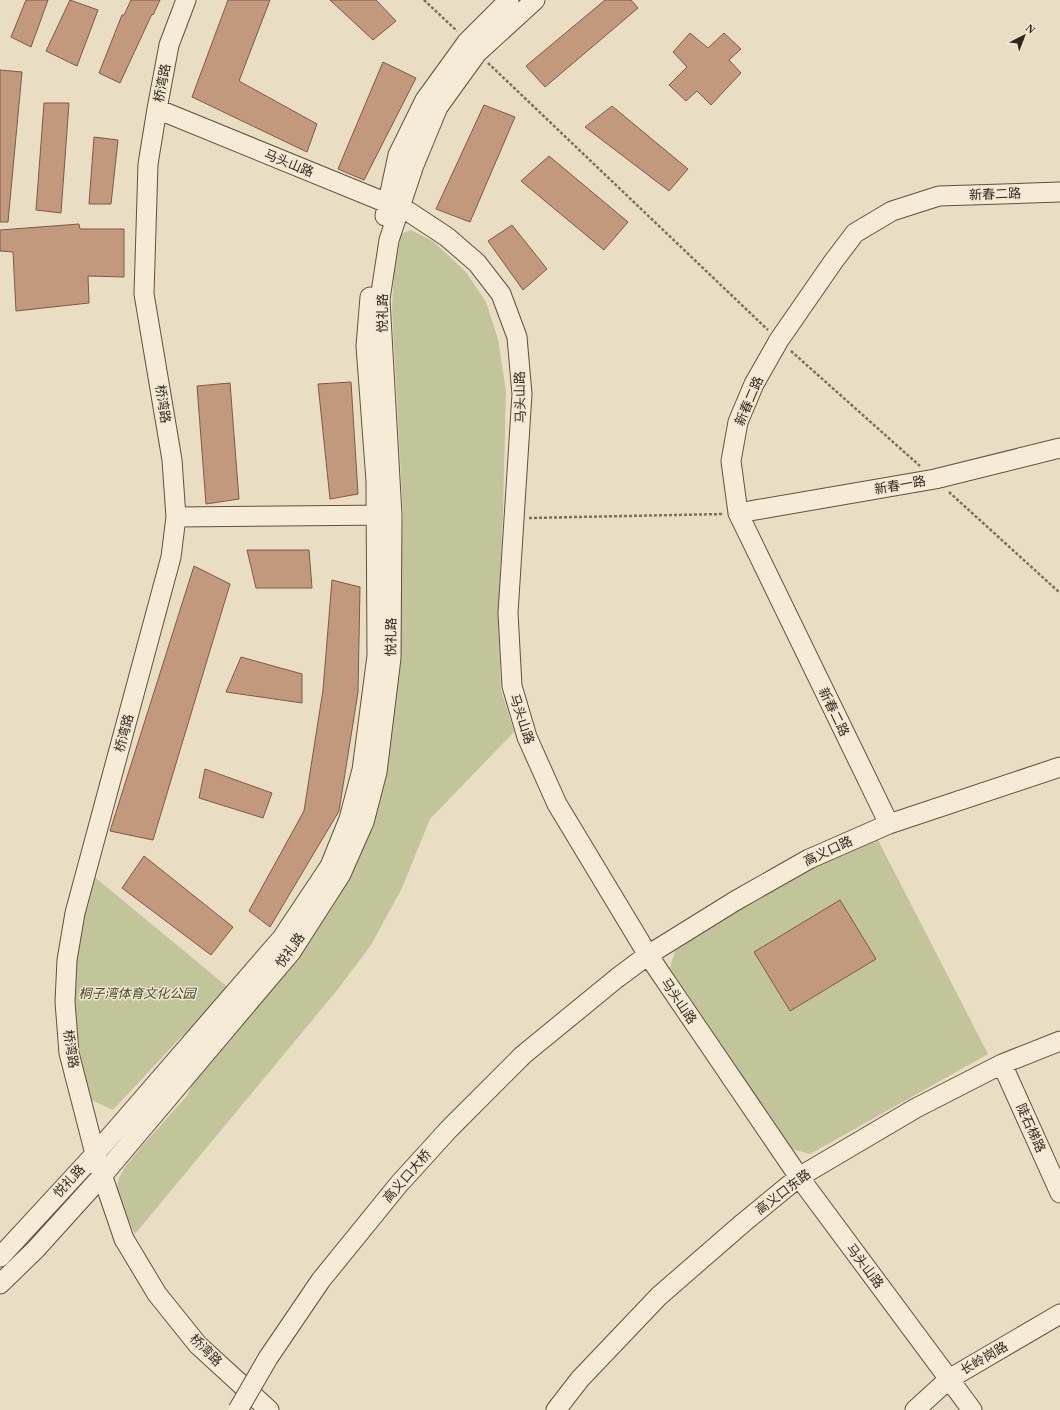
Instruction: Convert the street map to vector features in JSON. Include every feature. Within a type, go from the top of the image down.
[{"type":"street","name":"桥湾路","points":[[186,0],[169,45],[148,164],[144,294],[172,460],[176,518],[171,557],[75,913],[66,960],[65,1002],[69,1053],[95,1154],[124,1239],[157,1294],[198,1345],[269,1410]]},
{"type":"street","name":"悦礼路","points":[[0,1284],[66,1217],[292,952],[341,874],[364,822],[377,772],[391,658],[384,515],[376,481],[366,346],[373,271],[394,205],[398,155],[425,100],[472,47],[509,0]]},
{"type":"street","name":"悦礼路","points":[[472,47],[535,0]]},
{"type":"street","name":"马头山路","points":[[157,109],[394,205],[447,237],[477,263],[501,294],[517,337],[522,394],[508,613],[512,686],[526,737],[557,804],[648,955],[799,1177],[972,1410]]},
{"type":"street","name":"新春二路","points":[[889,824],[738,513],[731,460],[738,422],[754,384],[779,340],[855,233],[892,211],[939,196],[1060,192]]},
{"type":"street","name":"新春一路","points":[[738,513],[935,479],[1060,448]]},
{"type":"street","name":"悦礼路","points":[[0,1257],[50,1201],[95,1154],[282,938],[330,866],[349,819],[362,770],[377,656],[384,515]]},
{"type":"street","points":[[176,518],[384,515]]},
{"type":"street","name":"高义口路","points":[[617,978],[648,955],[735,901],[809,859],[889,824],[1060,767]]},
{"type":"street","name":"高义口大桥","points":[[238,1410],[268,1358],[321,1280],[399,1184],[449,1129],[523,1056],[617,978]]},
{"type":"street","name":"高义口东路","points":[[556,1410],[580,1379],[659,1296],[743,1223],[799,1177],[916,1108],[1002,1064],[1060,1041]]},
{"type":"street","name":"陡石梯路","points":[[1002,1064],[1060,1193]]},
{"type":"street","name":"长岭岗路","points":[[915,1410],[948,1378],[1060,1314]]},
{"type":"path","points":[[424,0],[779,340],[1060,593]]},
{"type":"path","points":[[514,518],[738,513]]},
{"type":"green space","points":[[411,230],[434,242],[466,272],[486,302],[498,339],[506,392],[503,513],[498,616],[501,690],[514,732],[430,819],[402,888],[371,945],[338,989],[135,1234],[119,1199],[117,1188],[119,1178],[125,1167],[142,1146],[187,1096],[198,1072],[295,956],[398,654],[403,514],[392,309],[394,273],[401,234]]},
{"type":"green space","points":[[878,840],[988,1054],[810,1154],[792,1149],[670,968],[675,951],[739,907],[813,867]]},
{"type":"green space","name":"桐子湾体育文化公园","points":[[91,874],[230,989],[196,1030],[180,1038],[113,1110],[91,1100],[79,1050],[75,1002],[76,962]]},
{"type":"building","points":[[26,0],[48,0],[31,47],[11,37]]},
{"type":"building","points":[[70,0],[98,10],[77,66],[46,51]]},
{"type":"building","points":[[131,0],[160,0],[120,83],[99,73],[122,15],[124,15]]},
{"type":"building","points":[[228,0],[270,0],[239,81],[317,124],[307,152],[192,97]]},
{"type":"building","points":[[330,0],[376,0],[396,21],[373,40]]},
{"type":"building","points":[[605,0],[631,0],[638,8],[545,87],[526,66]]},
{"type":"building","points":[[690,33],[708,48],[724,33],[741,49],[729,60],[741,73],[711,105],[697,91],[686,101],[669,85],[687,67],[673,52]]},
{"type":"building","points":[[383,62],[416,78],[364,180],[338,169]]},
{"type":"building","points":[[0,70],[22,72],[8,222],[0,222]]},
{"type":"building","points":[[44,103],[69,103],[61,213],[36,210]]},
{"type":"building","points":[[484,105],[515,117],[470,222],[436,209]]},
{"type":"building","points":[[612,106],[688,169],[669,191],[585,127]]},
{"type":"building","points":[[94,137],[118,140],[111,204],[89,204]]},
{"type":"building","points":[[549,156],[628,222],[604,250],[521,181]]},
{"type":"building","points":[[79,224],[80,229],[124,229],[124,277],[88,276],[89,303],[16,311],[13,252],[0,251],[0,230]]},
{"type":"building","points":[[512,225],[547,269],[523,290],[488,241]]},
{"type":"building","points":[[351,382],[358,494],[330,499],[318,384]]},
{"type":"building","points":[[230,383],[239,499],[206,504],[197,386]]},
{"type":"building","points":[[247,550],[309,550],[312,588],[256,588]]},
{"type":"building","points":[[194,566],[230,584],[153,840],[110,831]]},
{"type":"building","points":[[332,580],[360,587],[358,692],[339,811],[270,927],[249,911],[304,811],[323,690]]},
{"type":"building","points":[[241,657],[302,674],[302,703],[226,692]]},
{"type":"building","points":[[205,769],[272,793],[263,818],[199,798]]},
{"type":"building","points":[[144,856],[233,927],[211,955],[122,888]]},
{"type":"building","points":[[840,900],[876,959],[790,1011],[754,952]]}]
